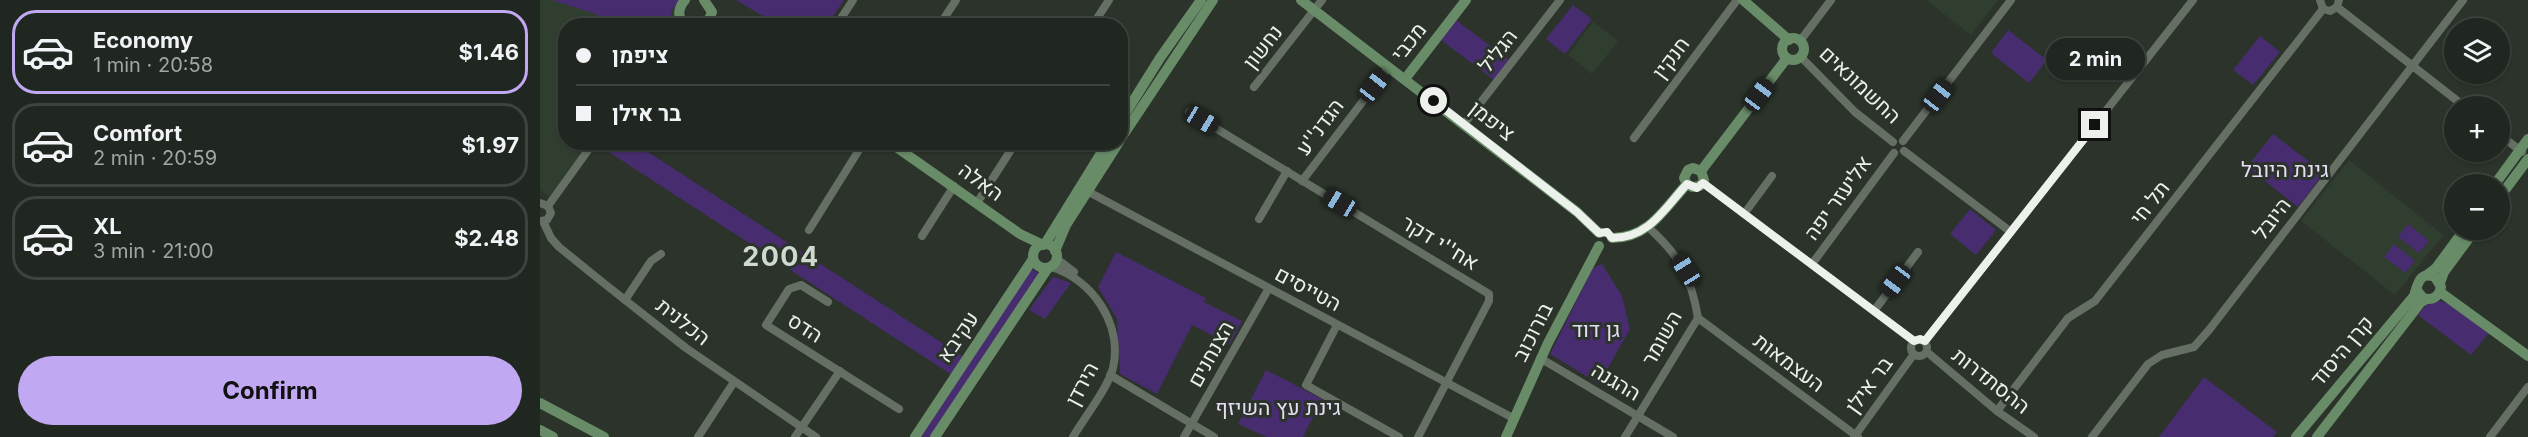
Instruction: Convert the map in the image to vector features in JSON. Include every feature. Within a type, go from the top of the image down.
[{"type":"street","points":[[680,18],[679,10],[686,0]]},
{"type":"street","points":[[704,0],[712,12],[710,18]]},
{"type":"street","points":[[841,18],[853,0]]},
{"type":"street","points":[[944,18],[956,0]]},
{"type":"street","points":[[1097,18],[1108,0]]},
{"type":"street","points":[[1128,109],[1160,58],[1202,0]]},
{"type":"street","name":"עקיבא","points":[[1128,129],[1213,0]]},
{"type":"street","name":"ציפמן","points":[[1301,0],[1577,212],[1599,233]]},
{"type":"street","name":"נחשון","points":[[1254,87],[1322,0]]},
{"type":"street","name":"מכבי","points":[[1405,79],[1466,0]]},
{"type":"street","name":"הגליל","points":[[1464,124],[1560,0]]},
{"type":"street","name":"חנקין","points":[[1634,138],[1737,0]]},
{"type":"street","points":[[1743,0],[1794,40],[1804,51],[1801,57],[1794,60],[1787,58]]},
{"type":"street","points":[[1787,58],[1783,48],[1794,40],[1831,0]]},
{"type":"street","points":[[1903,141],[1893,142],[1891,146],[1894,153],[1904,151],[1903,141],[2011,0]]},
{"type":"street","points":[[1914,341],[1911,350],[1914,354],[1920,356],[1927,352],[1925,341],[2193,0]]},
{"type":"street","points":[[2320,0],[2323,9],[2330,11],[2338,4],[2451,96]]},
{"type":"street","name":"היובל","points":[[2092,437],[2148,364],[2162,355],[2194,347],[2209,330],[2463,0]]},
{"type":"street","name":"תל חי","points":[[1997,411],[2068,318],[2095,301],[2323,9]]},
{"type":"street","name":"החשמונאים","points":[[1801,57],[1855,112],[1893,142]]},
{"type":"street","points":[[1701,171],[1787,58]]},
{"type":"street","name":"הגדנ''ע","points":[[1302,181],[1389,67]]},
{"type":"street","name":"אח''י דקר","points":[[1189,112],[1489,294],[1489,301],[1445,382]]},
{"type":"street","points":[[2510,180],[2525,155],[2528,139]]},
{"type":"street","points":[[2510,143],[2525,155]]},
{"type":"street","points":[[542,221],[551,213],[544,204],[588,150]]},
{"type":"street","points":[[809,231],[859,150]]},
{"type":"street","name":"האלה","points":[[901,150],[1020,234],[1044,244],[1053,261]]},
{"type":"street","points":[[977,203],[1011,150]]},
{"type":"street","points":[[1044,244],[1103,150]]},
{"type":"street","name":"עקיבא","points":[[935,437],[1053,261],[1066,225],[1114,150]]},
{"type":"street","name":"החשמונאים","points":[[1904,151],[2011,232]]},
{"type":"street","name":"אליעזר יפה","points":[[1812,264],[1894,153]]},
{"type":"street","points":[[2505,174],[2525,155]]},
{"type":"street","points":[[1694,168],[1701,171],[1704,175],[1703,183],[1697,188],[1687,184],[1684,178],[1688,170],[1694,168]]},
{"type":"street","points":[[1258,219],[1287,171]]},
{"type":"street","points":[[1744,214],[1772,176]]},
{"type":"street","points":[[1703,183],[1914,341]]},
{"type":"street","points":[[1612,238],[1635,236],[1648,227],[1687,184]]},
{"type":"street","points":[[922,237],[954,186]]},
{"type":"street","name":"הטייסים","points":[[1087,191],[1513,418]]},
{"type":"street","name":"הכלנית","points":[[542,221],[551,238],[560,247],[625,300],[734,382],[816,437]]},
{"type":"street","name":"השומר","points":[[1625,437],[1698,318],[1694,292],[1686,270],[1666,243],[1648,227]]},
{"type":"street","points":[[1607,232],[1612,238],[1607,248],[1599,246],[1596,240],[1599,233],[1607,232]]},
{"type":"street","name":"האלה","points":[[1020,234],[1033,257]]},
{"type":"street","points":[[2456,240],[2436,268],[2418,281],[2416,289],[2420,296],[2427,299],[2434,298],[2440,288],[2444,272],[2468,240]]},
{"type":"street","name":"עקיבא","points":[[915,437],[1033,257],[1036,248],[1044,244]]},
{"type":"street","name":"בורוכוב","points":[[1506,437],[1540,358],[1599,246]]},
{"type":"street","points":[[1874,311],[1918,252]]},
{"type":"street","points":[[625,300],[651,261],[661,254]]},
{"type":"street","points":[[1033,257],[1037,266],[1053,261]]},
{"type":"street","name":"הירדן","points":[[1053,261],[1076,274],[1096,298],[1109,323],[1114,352],[1110,375],[1073,437]]},
{"type":"street","points":[[2427,275],[2435,277],[2440,288],[2528,356]]},
{"type":"street","name":"הדס","points":[[828,302],[801,285],[789,289],[766,325],[899,409]]},
{"type":"street","name":"הצנחנים","points":[[1184,437],[1269,288]]},
{"type":"street","name":"קרן היסוד","points":[[2296,437],[2414,296],[2416,289]]},
{"type":"street","name":"קרן היסוד","points":[[2317,437],[2421,302],[2427,299]]},
{"type":"street","name":"העצמאות","points":[[1698,318],[1856,436]]},
{"type":"street","points":[[1337,325],[1306,385],[1399,437]]},
{"type":"street","points":[[1914,341],[1920,339],[1925,341]]},
{"type":"street","name":"ההסתדרות","points":[[1927,352],[1997,411],[2034,437]]},
{"type":"street","name":"בר אילן","points":[[1856,436],[1914,354]]},
{"type":"street","name":"ההגנה","points":[[1540,358],[1673,437]]},
{"type":"street","points":[[795,437],[840,370]]},
{"type":"street","points":[[1110,375],[1214,437]]},
{"type":"street","points":[[698,437],[734,382]]},
{"type":"street","points":[[1418,437],[1445,382]]},
{"type":"street","points":[[2490,437],[2528,387]]},
{"type":"street","points":[[540,402],[604,437]]},
{"type":"street","points":[[540,430],[553,437]]},
{"type":"shaded area","points":[[540,0],[683,0],[677,18],[558,18],[558,150],[586,150],[551,199],[540,189]]},
{"type":"shaded area","points":[[1926,0],[1998,0],[1971,35]]},
{"type":"shaded area","points":[[1593,22],[1618,41],[1592,74],[1568,55]]},
{"type":"shaded area","points":[[2349,160],[2443,235],[2395,295],[2301,221]]},
{"type":"green space","points":[[552,0],[680,0],[671,11],[671,18],[601,18],[596,14]]},
{"type":"green space","points":[[736,0],[844,0],[832,18],[766,18]]},
{"type":"green space","points":[[1573,5],[1592,19],[1565,54],[1546,39]]},
{"type":"green space","points":[[1456,20],[1509,60],[1494,80],[1441,40]]},
{"type":"green space","points":[[2008,30],[2047,60],[2029,83],[1991,53]]},
{"type":"green space","points":[[2260,36],[2280,52],[2253,85],[2233,70]]},
{"type":"green space","name":"גינת היובל","points":[[2273,134],[2324,173],[2298,207],[2247,167]]},
{"type":"green space","points":[[606,150],[645,150],[967,359],[955,377]]},
{"type":"green space","points":[[1970,209],[1996,230],[1976,255],[1950,234]]},
{"type":"green space","points":[[2408,224],[2429,241],[2419,253],[2398,237]]},
{"type":"green space","points":[[2394,244],[2415,261],[2405,273],[2384,257]]},
{"type":"green space","points":[[1116,252],[1206,298],[1204,302],[1242,321],[1230,344],[1192,325],[1157,394],[1120,374],[1117,319],[1098,287]]},
{"type":"green space","name":"גן דוד","points":[[1602,264],[1622,296],[1630,329],[1599,384],[1550,354],[1593,268]]},
{"type":"green space","points":[[1030,268],[1040,274],[931,437],[919,437]]},
{"type":"green space","points":[[1053,277],[1071,283],[1045,319],[1029,310]]},
{"type":"green space","points":[[2437,300],[2454,306],[2489,333],[2471,355],[2418,315],[2425,306]]},
{"type":"green space","name":"גינת עץ השיזף","points":[[1266,370],[1322,399],[1303,437],[1267,437],[1238,424]]},
{"type":"green space","points":[[2204,377],[2277,432],[2273,437],[2159,437]]},
{"type":"district","name":"2004","points":[[781,257]]},
{"type":"route","points":[[1434,101],[1577,212],[1599,233],[1607,232],[1612,238],[1635,236],[1648,227],[1687,184],[1697,188],[1703,183],[1914,341],[1920,339],[1925,341],[2095,125]]}]
